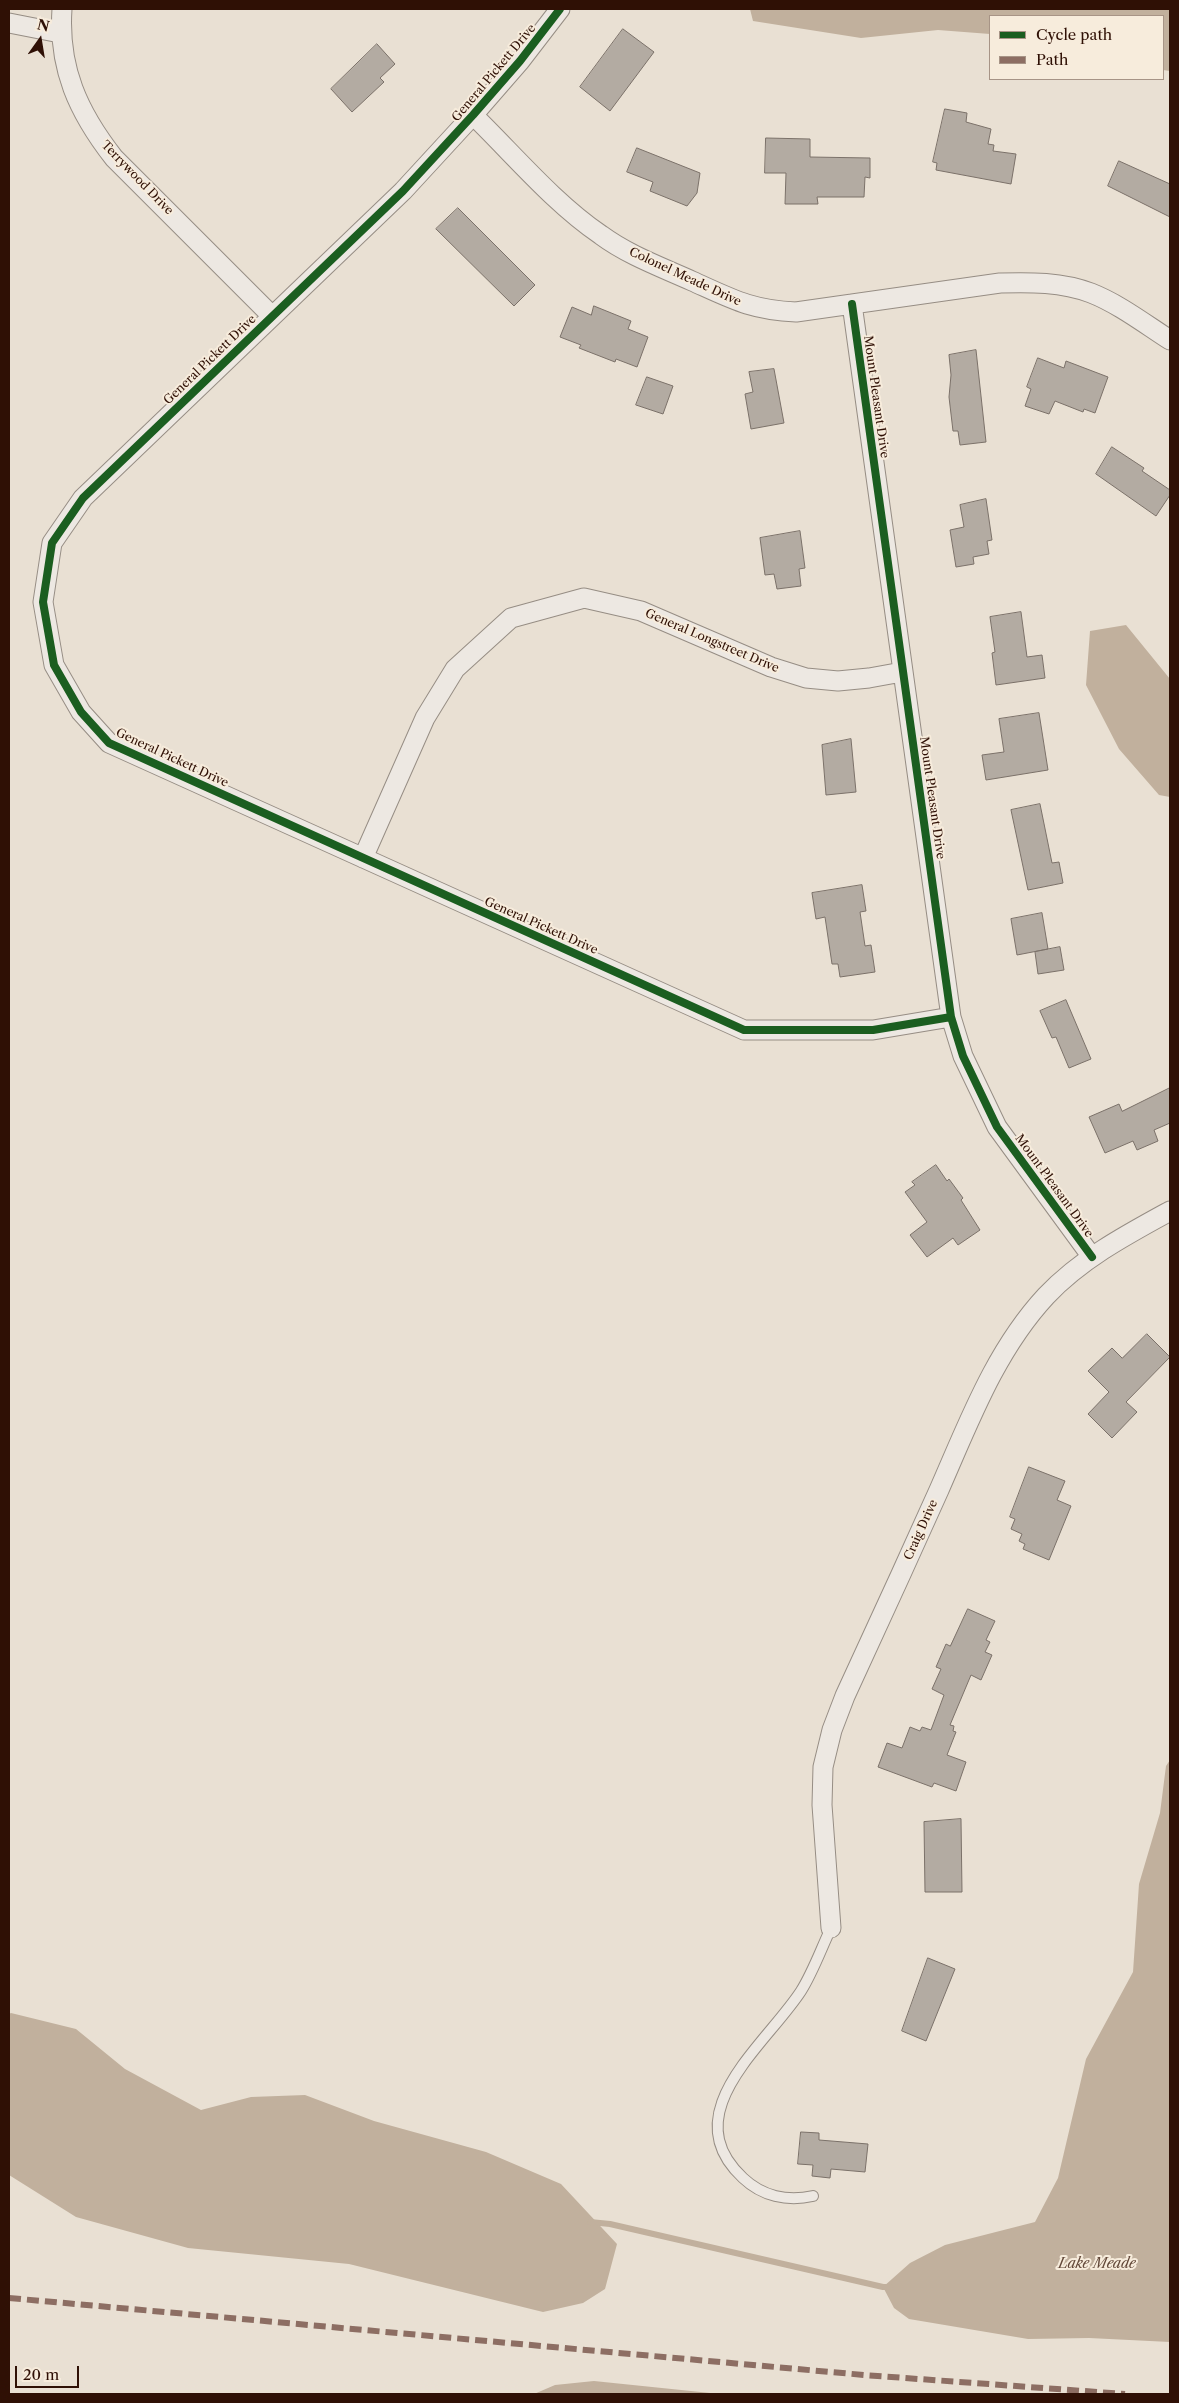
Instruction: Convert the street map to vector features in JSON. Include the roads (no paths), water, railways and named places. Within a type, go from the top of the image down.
[{"type":"street","name":"Terrywood Drive","points":[[62,9],[60,33],[66,67],[74,94],[85,117],[98,137],[114,158],[272,316]]},
{"type":"street","name":"General Pickett Drive","points":[[560,9],[520,61],[403,192],[83,498],[52,544],[43,602],[54,665],[81,712],[109,742],[744,1030],[873,1030],[951,1017]]},
{"type":"street","points":[[9,23],[60,33]]},
{"type":"street","name":"Colonel Meade Drive","points":[[473,115],[572,213],[601,235],[625,250],[743,305],[769,311],[796,312],[1000,283],[1026,282],[1059,285],[1092,293],[1170,340]]},
{"type":"street","name":"Mount Pleasant Drive","points":[[852,304],[951,1017],[963,1056],[997,1127],[1092,1257]]},
{"type":"street","name":"General Longstreet Drive","points":[[364,858],[425,718],[455,669],[511,618],[584,598],[641,611],[771,667],[806,678],[838,681],[902,672]]},
{"type":"street","name":"Craig Drive","points":[[831,1928],[822,1805],[823,1767],[832,1730],[845,1696],[999,1360],[1021,1326],[1046,1296],[1092,1257],[1170,1211]]},
{"type":"lane","points":[[813,2196],[785,2199],[766,2194],[751,2186],[738,2174],[725,2156],[717,2136],[717,2123],[719,2107],[727,2088],[802,1990],[831,1928]]},
{"type":"water","points":[[750,9],[1170,9],[1170,71],[1164,70],[1164,15],[989,15],[989,34],[938,30],[861,38],[753,21]]},
{"type":"water","points":[[1126,625],[1170,679],[1170,797],[1159,795],[1119,749],[1086,685],[1090,631]]},
{"type":"water","name":"Lake Meade","points":[[1170,1760],[1170,2342],[1089,2338],[1028,2339],[909,2319],[894,2308],[883,2287],[910,2263],[945,2245],[1035,2222],[1058,2178],[1086,2059],[1133,1972],[1139,1884],[1160,1813],[1166,1766]]},
{"type":"water","points":[[9,2014],[76,2029],[125,2069],[201,2110],[251,2097],[305,2095],[374,2121],[486,2152],[561,2184],[617,2244],[605,2289],[583,2303],[543,2312],[349,2264],[188,2248],[76,2217],[9,2175]]},
{"type":"water","points":[[594,2381],[720,2394],[534,2394],[555,2385]]},
{"type":"waterway","points":[[590,2222],[610,2224],[883,2287],[890,2287]]}]
